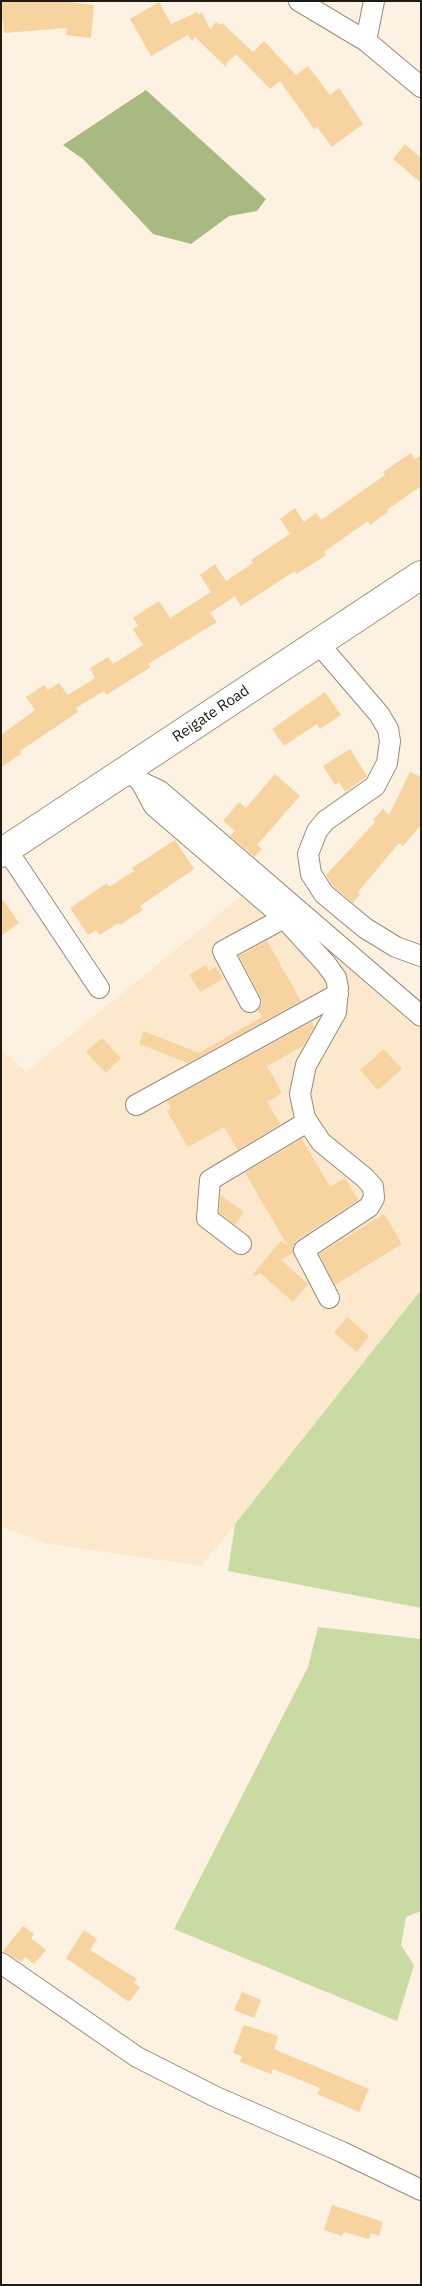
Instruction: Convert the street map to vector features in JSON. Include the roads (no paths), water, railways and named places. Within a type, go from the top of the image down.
[{"type":"highway","name":"Reigate Road","points":[[4,852],[134,776],[318,643],[421,575]]},
{"type":"street","points":[[299,1],[366,41],[421,87]]},
{"type":"street","points":[[366,41],[374,1]]},
{"type":"street","points":[[318,643],[379,714],[388,729],[390,742],[387,763],[375,786],[325,820],[316,831],[308,854],[311,874],[324,894],[366,928],[396,947],[421,956]]},
{"type":"street","points":[[134,776],[154,806],[284,918],[326,964],[336,978],[338,994],[336,1012],[306,1065],[300,1094],[307,1122],[321,1142],[373,1187],[374,1198],[369,1207],[304,1250],[329,1298]]},
{"type":"street","points":[[134,776],[160,791],[421,1016]]},
{"type":"street","points":[[4,852],[99,988]]},
{"type":"street","points":[[250,1002],[223,950],[284,918]]},
{"type":"street","points":[[136,1105],[338,994]]},
{"type":"street","points":[[241,1244],[208,1218],[210,1180],[307,1122]]},
{"type":"street","points":[[1,1963],[137,2057],[216,2097],[342,2152],[421,2190]]}]
